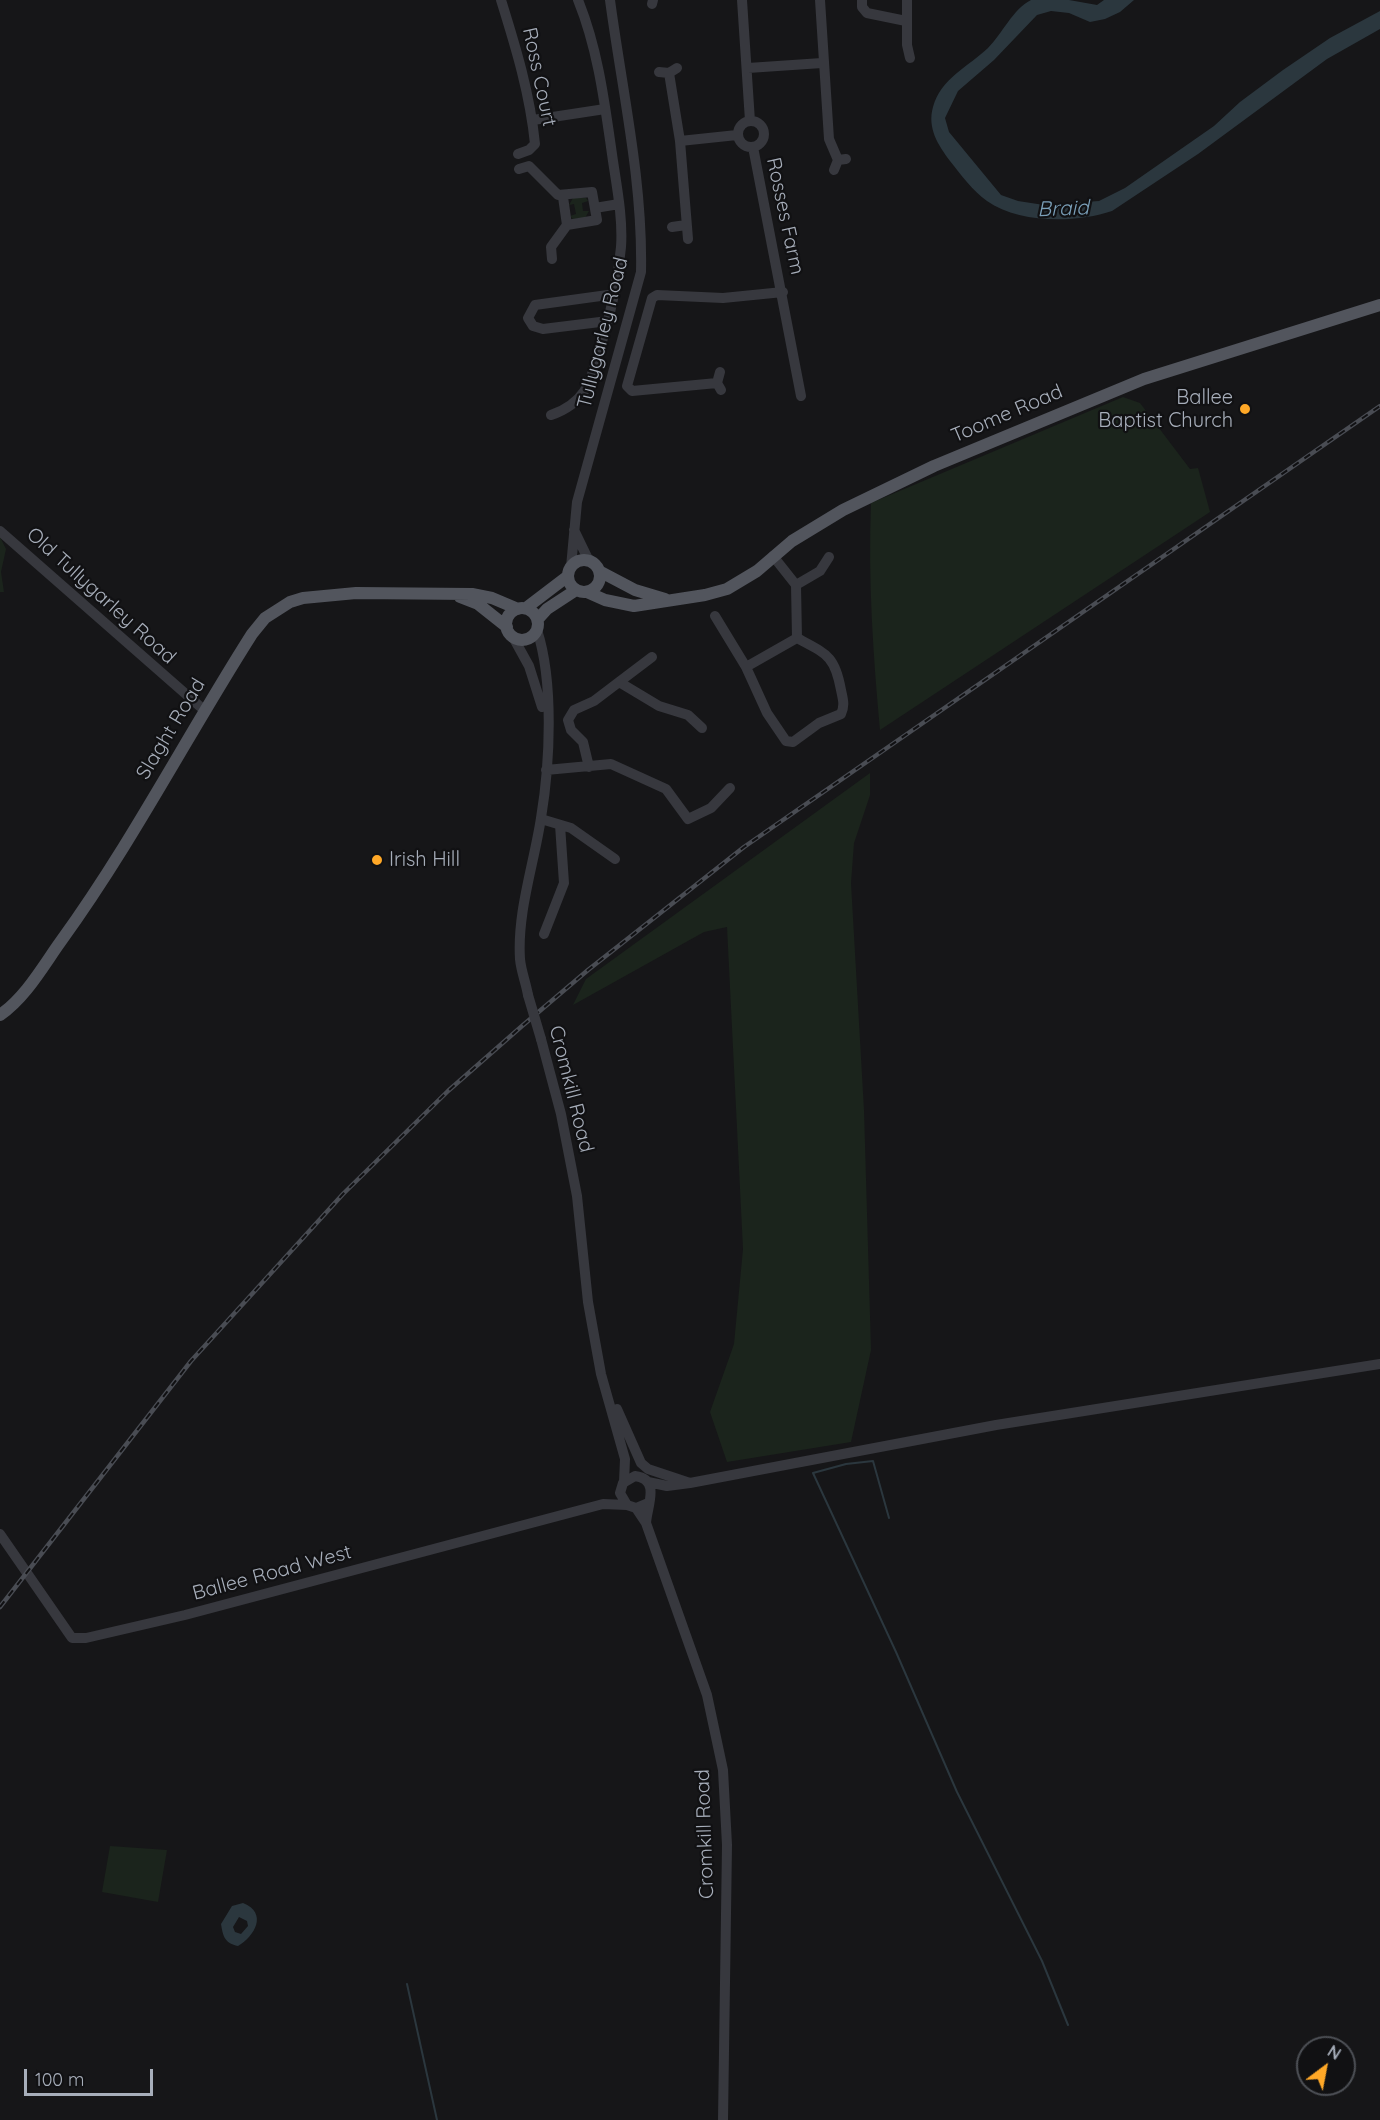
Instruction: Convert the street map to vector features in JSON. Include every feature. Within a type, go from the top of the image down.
[{"type":"main road","name":"Toome Road","points":[[581,591],[605,600],[634,606],[705,595],[727,589],[756,571],[773,556],[859,501],[1011,433],[1202,359],[1380,305]]},
{"type":"main road","points":[[589,561],[599,571],[598,584],[556,602],[529,638],[521,640],[510,632],[510,614],[522,609],[578,562],[589,561]]},
{"type":"main road","points":[[569,571],[569,583],[581,591]]},
{"type":"main road","name":"Toome Road","points":[[599,571],[635,590],[669,600]]},
{"type":"main road","name":"Slaght Road","points":[[0,1015],[23,993],[72,926],[129,838],[204,710],[252,634],[278,607],[303,598],[356,593],[451,593],[482,595],[522,609]]},
{"type":"main road","name":"Slaght Road","points":[[451,593],[478,604],[510,632]]},
{"type":"main road","points":[[522,609],[537,625]]},
{"type":"street","name":"Ross Court","points":[[501,0],[522,64],[532,120],[534,144],[529,150],[518,154]]},
{"type":"street","points":[[551,415],[567,408],[586,391],[615,294],[621,245],[619,204],[595,49],[578,0]]},
{"type":"street","name":"Tullygarley Road","points":[[569,571],[577,502],[641,272],[642,235],[638,193],[610,0]]},
{"type":"street","points":[[742,0],[750,121]]},
{"type":"street","points":[[821,0],[822,63],[829,139],[839,163]]},
{"type":"street","points":[[862,0],[863,11],[867,14],[906,21]]},
{"type":"street","points":[[907,0],[909,55],[921,49]]},
{"type":"street","points":[[748,68],[822,63]]},
{"type":"street","points":[[668,71],[680,141],[688,239]]},
{"type":"street","points":[[532,120],[605,109]]},
{"type":"street","points":[[750,121],[758,123],[763,130],[763,139],[753,147],[742,144],[737,135],[742,124],[750,121]]},
{"type":"street","points":[[680,141],[737,135]]},
{"type":"street","name":"Rosses Farm","points":[[753,147],[783,292],[801,396]]},
{"type":"street","points":[[519,169],[529,166],[548,188],[563,197],[592,192],[597,220],[567,225]]},
{"type":"street","points":[[552,259],[551,247],[567,225],[563,197]]},
{"type":"street","points":[[595,208],[619,204]]},
{"type":"street","points":[[672,227],[686,225]]},
{"type":"street","name":"Rosses Farm","points":[[720,382],[632,391],[627,386],[652,298],[657,295],[723,298],[783,292]]},
{"type":"street","points":[[608,321],[543,329],[533,326],[528,318],[535,305],[615,294]]},
{"type":"street","points":[[574,530],[589,561]]},
{"type":"street","name":"Old Tullygarley Road","points":[[0,531],[204,710]]},
{"type":"street","points":[[773,556],[796,585],[797,638]]},
{"type":"street","points":[[796,585],[820,571],[829,557]]},
{"type":"street","points":[[715,616],[746,667],[779,733],[786,741],[795,741],[819,723],[839,715],[844,705],[837,669],[831,658],[797,638]]},
{"type":"street","name":"Cromkill Road","points":[[537,625],[547,679],[546,770],[541,819],[523,921],[520,959],[561,1114],[577,1196],[588,1302],[604,1386],[625,1459],[622,1486]]},
{"type":"street","name":"Cromkill Road","points":[[510,632],[535,680],[546,725]]},
{"type":"street","points":[[746,667],[797,638]]},
{"type":"street","points":[[588,767],[583,742],[569,727],[569,717],[574,710],[594,701],[651,657]]},
{"type":"street","points":[[619,682],[659,706],[688,715],[702,728]]},
{"type":"street","points":[[546,770],[611,764],[666,789],[688,819],[711,808],[730,788]]},
{"type":"street","points":[[541,819],[571,828],[615,859]]},
{"type":"street","points":[[544,934],[564,883],[560,825]]},
{"type":"street","points":[[667,1486],[649,1500],[631,1507],[621,1498],[622,1486],[630,1477],[667,1486],[690,1483],[996,1425],[1380,1364]]},
{"type":"street","points":[[604,1386],[612,1394],[641,1463],[648,1469],[690,1483]]},
{"type":"street","name":"Cromkill Road","points":[[625,1459],[644,1479]]},
{"type":"street","points":[[644,1479],[649,1500]]},
{"type":"street","name":"Ballee Road West","points":[[603,1504],[622,1486]]},
{"type":"street","name":"Cromkill Road","points":[[646,1523],[649,1500]]},
{"type":"street","name":"Ballee Road West","points":[[0,1534],[72,1638],[86,1638],[185,1615],[603,1504],[631,1507]]},
{"type":"street","name":"Cromkill Road","points":[[631,1507],[646,1523],[707,1695],[723,1770],[727,1845],[723,2120]]},
{"type":"shaded area","points":[[573,198],[586,198],[588,201],[582,203],[583,211],[589,211],[585,218],[573,219],[570,216],[576,214],[574,204],[569,205]]},
{"type":"shaded area","points":[[1123,397],[1140,403],[1190,469],[1198,468],[1210,512],[880,730],[872,617],[871,503]]},
{"type":"shaded area","points":[[0,537],[6,549],[1,572],[4,592],[0,592]]},
{"type":"shaded area","points":[[870,773],[870,795],[854,843],[851,883],[864,1110],[871,1350],[851,1442],[727,1462],[710,1412],[734,1344],[743,1249],[727,927],[704,932],[573,1005],[586,979]]},
{"type":"shaded area","points":[[110,1846],[167,1850],[158,1902],[102,1892]]},
{"type":"water","name":"Braid","points":[[1031,0],[1069,0],[1097,5],[1104,0],[1134,0],[1120,12],[1105,19],[1090,22],[1069,13],[1051,11],[1037,15],[994,60],[958,91],[945,118],[949,132],[1001,195],[1018,201],[1044,205],[1099,201],[1125,188],[1214,126],[1240,102],[1330,38],[1380,11],[1380,29],[1327,59],[1198,154],[1112,211],[1082,218],[1048,219],[1015,214],[1000,209],[982,197],[946,155],[935,136],[931,122],[933,107],[942,88],[988,48],[1018,10]]},
{"type":"water","points":[[243,1903],[251,1907],[257,1918],[254,1931],[238,1946],[225,1939],[221,1924],[232,1906]],"holes":[[[239,1917],[247,1921],[248,1926],[241,1934],[235,1932],[233,1927]]]},
{"type":"waterway","points":[[889,1518],[873,1461],[846,1464],[813,1473],[896,1652],[957,1792],[1042,1961],[1068,2025]]},
{"type":"waterway","points":[[407,1984],[437,2120]]},
{"type":"railway","points":[[0,1607],[191,1361],[343,1194],[448,1091],[522,1026],[588,970],[744,847],[1380,406]]},
{"type":"place","name":"Ballee Baptist Church","points":[[1245,409]]},
{"type":"place","name":"Irish Hill","points":[[377,860]]}]
